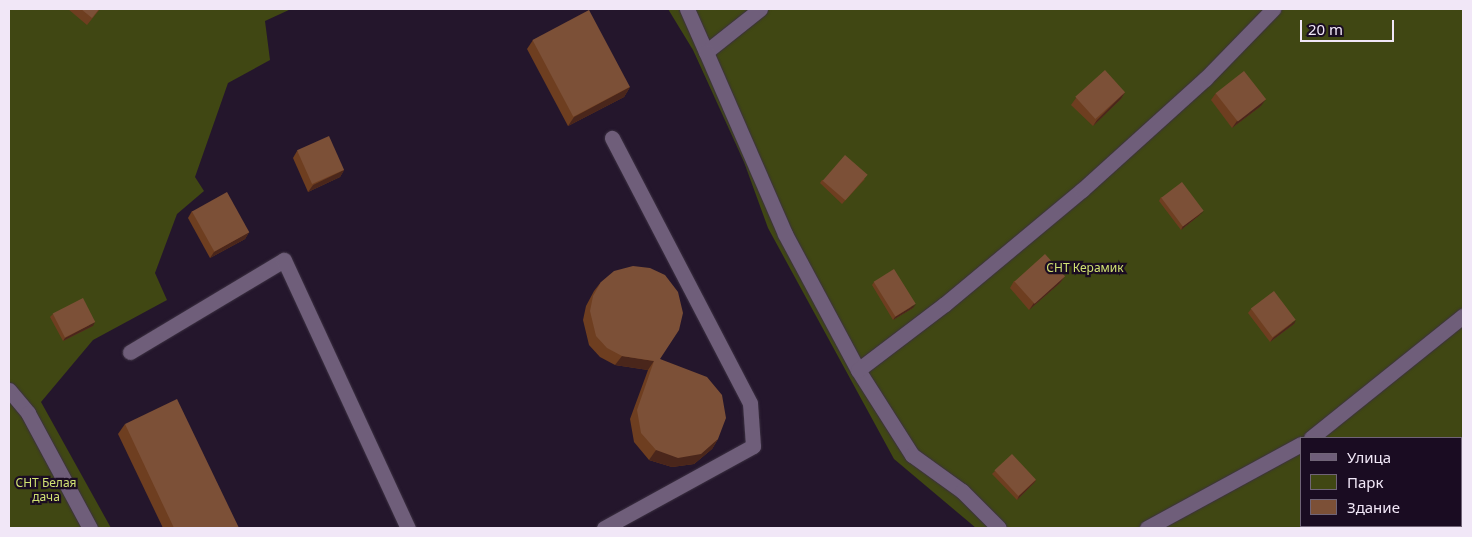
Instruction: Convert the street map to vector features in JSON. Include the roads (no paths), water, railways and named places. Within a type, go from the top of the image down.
[{"type":"street","points":[[686,9],[785,234],[858,370],[912,454],[962,491],[1000,528]]},
{"type":"street","points":[[706,52],[760,9]]},
{"type":"street","points":[[858,370],[945,304],[1082,190],[1205,79],[1273,9]]},
{"type":"street","points":[[604,528],[753,446],[750,403],[612,138]]},
{"type":"street","points":[[130,352],[284,260],[408,528]]},
{"type":"street","points":[[1312,437],[1463,316]]},
{"type":"street","points":[[9,390],[28,413],[90,528]]},
{"type":"street","points":[[1147,528],[1300,445]]},
{"type":"park label","name":"СНТ Керамик","points":[[1085,268]]},
{"type":"park label","name":"СНТ Белая дача","points":[[46,490]]}]
